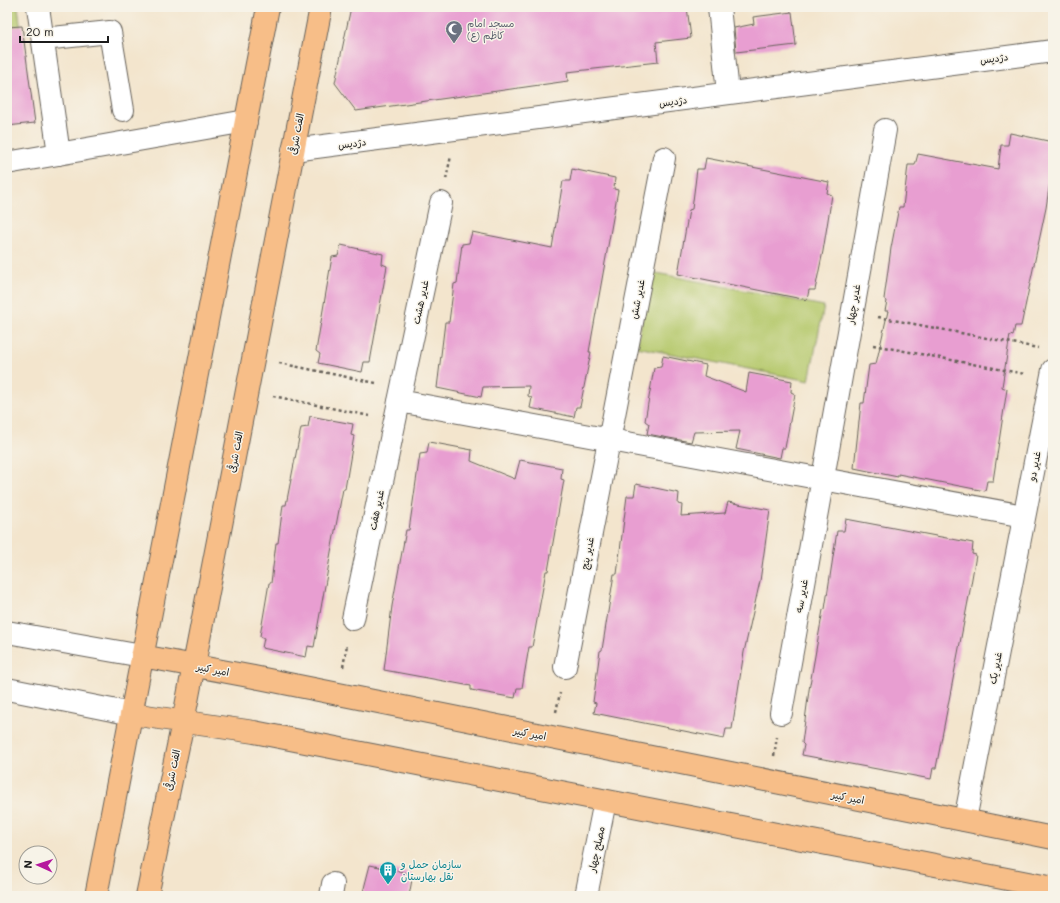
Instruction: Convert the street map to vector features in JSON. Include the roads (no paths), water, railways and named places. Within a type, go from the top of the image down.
[{"type":"main road","points":[[96,896],[268,7]]},
{"type":"main road","name":"الفت شرقی","points":[[147,896],[183,722],[321,7]]},
{"type":"main road","name":"امیر کبیر","points":[[142,656],[1053,838]]},
{"type":"main road","points":[[132,714],[254,732],[1053,888]]},
{"type":"street","points":[[38,7],[59,154]]},
{"type":"street","points":[[720,7],[728,93]]},
{"type":"street","points":[[43,39],[110,32],[122,110]]},
{"type":"street","name":"دژدیس","points":[[293,150],[1053,51]]},
{"type":"street","points":[[7,163],[246,121]]},
{"type":"street","name":"غدیر چهار","points":[[822,478],[885,130]]},
{"type":"street","name":"غدیر شش","points":[[610,439],[664,158]]},
{"type":"street","name":"غدیر هشت","points":[[399,403],[441,203]]},
{"type":"street","name":"غدیر دو","points":[[1024,516],[1052,374]]},
{"type":"street","points":[[399,403],[610,439],[1024,516]]},
{"type":"street","name":"غدیر هفت","points":[[353,619],[399,403]]},
{"type":"street","name":"غدیر پنج","points":[[565,667],[610,439]]},
{"type":"street","name":"غدیر سه","points":[[781,713],[822,478]]},
{"type":"street","name":"غدیر یک","points":[[965,820],[1024,516]]},
{"type":"street","name":"امیر کبیر","points":[[7,632],[142,656]]},
{"type":"street","points":[[7,689],[132,714]]},
{"type":"street","name":"مصلح چهار","points":[[586,896],[605,801]]},
{"type":"place","name":"مسجد امام کاظم (ع)","points":[[454,44]]},
{"type":"place","name":"سازمان حمل و نقل بهارستان","points":[[388,885]]}]
